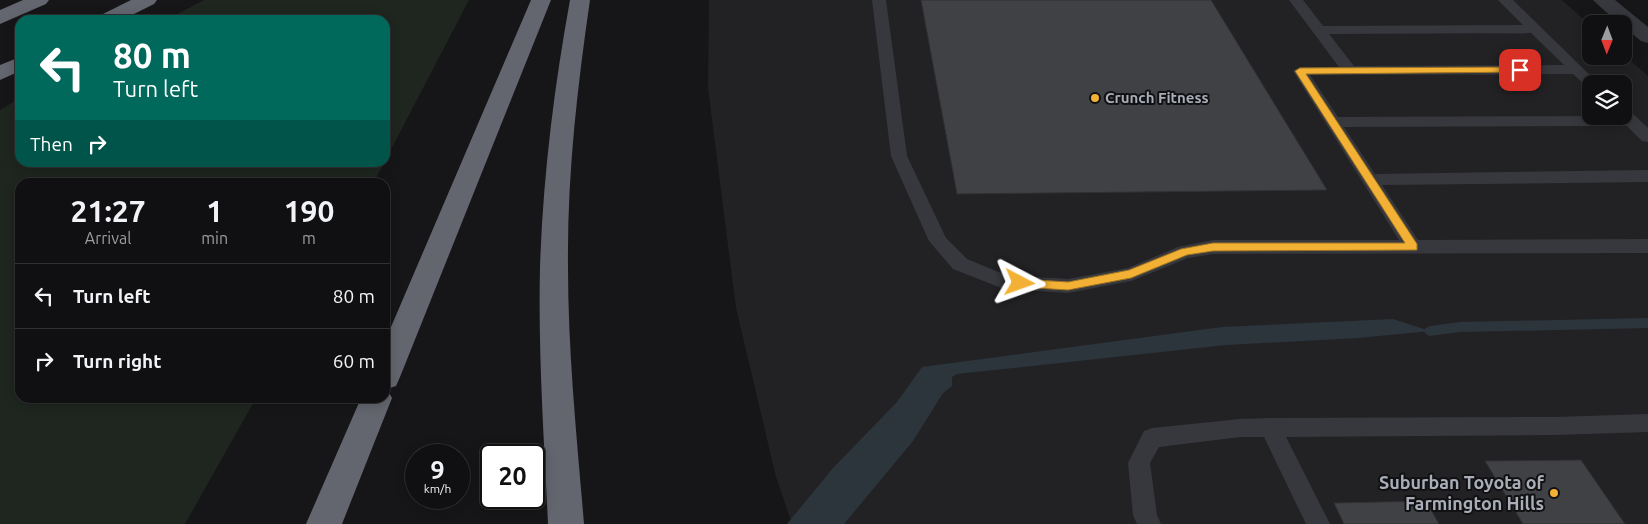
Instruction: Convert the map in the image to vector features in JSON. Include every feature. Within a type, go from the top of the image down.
[{"type":"highway","points":[[0,18],[39,0]]},
{"type":"highway","points":[[116,15],[147,0]]},
{"type":"highway","points":[[390,365],[542,0]]},
{"type":"highway","points":[[566,524],[557,390],[554,267],[560,158],[568,71],[580,0]]},
{"type":"highway","points":[[0,72],[15,65]]},
{"type":"highway","points":[[324,524],[374,403]]},
{"type":"street","points":[[1604,0],[1648,37]]},
{"type":"lane","points":[[879,0],[899,156],[938,241],[960,264],[1004,282],[1068,286],[1131,274],[1185,252],[1213,247],[1648,246]]},
{"type":"lane","points":[[1296,0],[1350,71]]},
{"type":"lane","points":[[1505,0],[1583,75]]},
{"type":"lane","points":[[1319,30],[1535,29]]},
{"type":"lane","points":[[1413,247],[1300,71],[1578,70]]},
{"type":"lane","points":[[1333,122],[1582,119]]},
{"type":"lane","points":[[1632,122],[1648,137]]},
{"type":"lane","points":[[1370,180],[1648,176]]},
{"type":"lane","points":[[1149,524],[1145,515],[1139,462],[1152,438],[1240,428],[1270,427],[1545,426],[1648,423]]},
{"type":"lane","points":[[1270,427],[1318,524]]},
{"type":"shaded area","points":[[204,0],[469,0],[390,151],[390,15],[176,15]]},
{"type":"shaded area","points":[[709,0],[1562,0],[1582,18],[1582,65],[1632,65],[1632,62],[1648,76],[1648,524],[792,524],[776,477],[736,308],[708,88]]},
{"type":"shaded area","points":[[15,101],[15,167],[382,167],[376,178],[15,178],[15,403],[253,403],[185,524],[0,524],[0,110]]},
{"type":"shaded area","points":[[1393,319],[1430,331],[1358,338],[1226,345],[957,374],[952,377],[952,386],[943,393],[913,441],[844,524],[787,524],[833,468],[897,402],[922,367],[1222,327]]},
{"type":"building","points":[[921,0],[1211,0],[1327,190],[957,194]]},
{"type":"building","name":"Suburban Toyota of Farmington Hills","points":[[1581,460],[1625,524],[1523,524],[1485,461]]},
{"type":"building","name":"Suburban Toyota of Farmington Hills","points":[[1426,501],[1439,524],[1344,524],[1334,503]]},
{"type":"waterway","points":[[1430,331],[1460,327],[1648,323]]},
{"type":"place","name":"Crunch Fitness","points":[[1095,98]]},
{"type":"place","name":"Suburban Toyota of Farmington Hills","points":[[1554,493]]},
{"type":"route","points":[[1020,283],[1068,286],[1131,274],[1185,252],[1213,247],[1413,247],[1300,71],[1520,70]]}]
